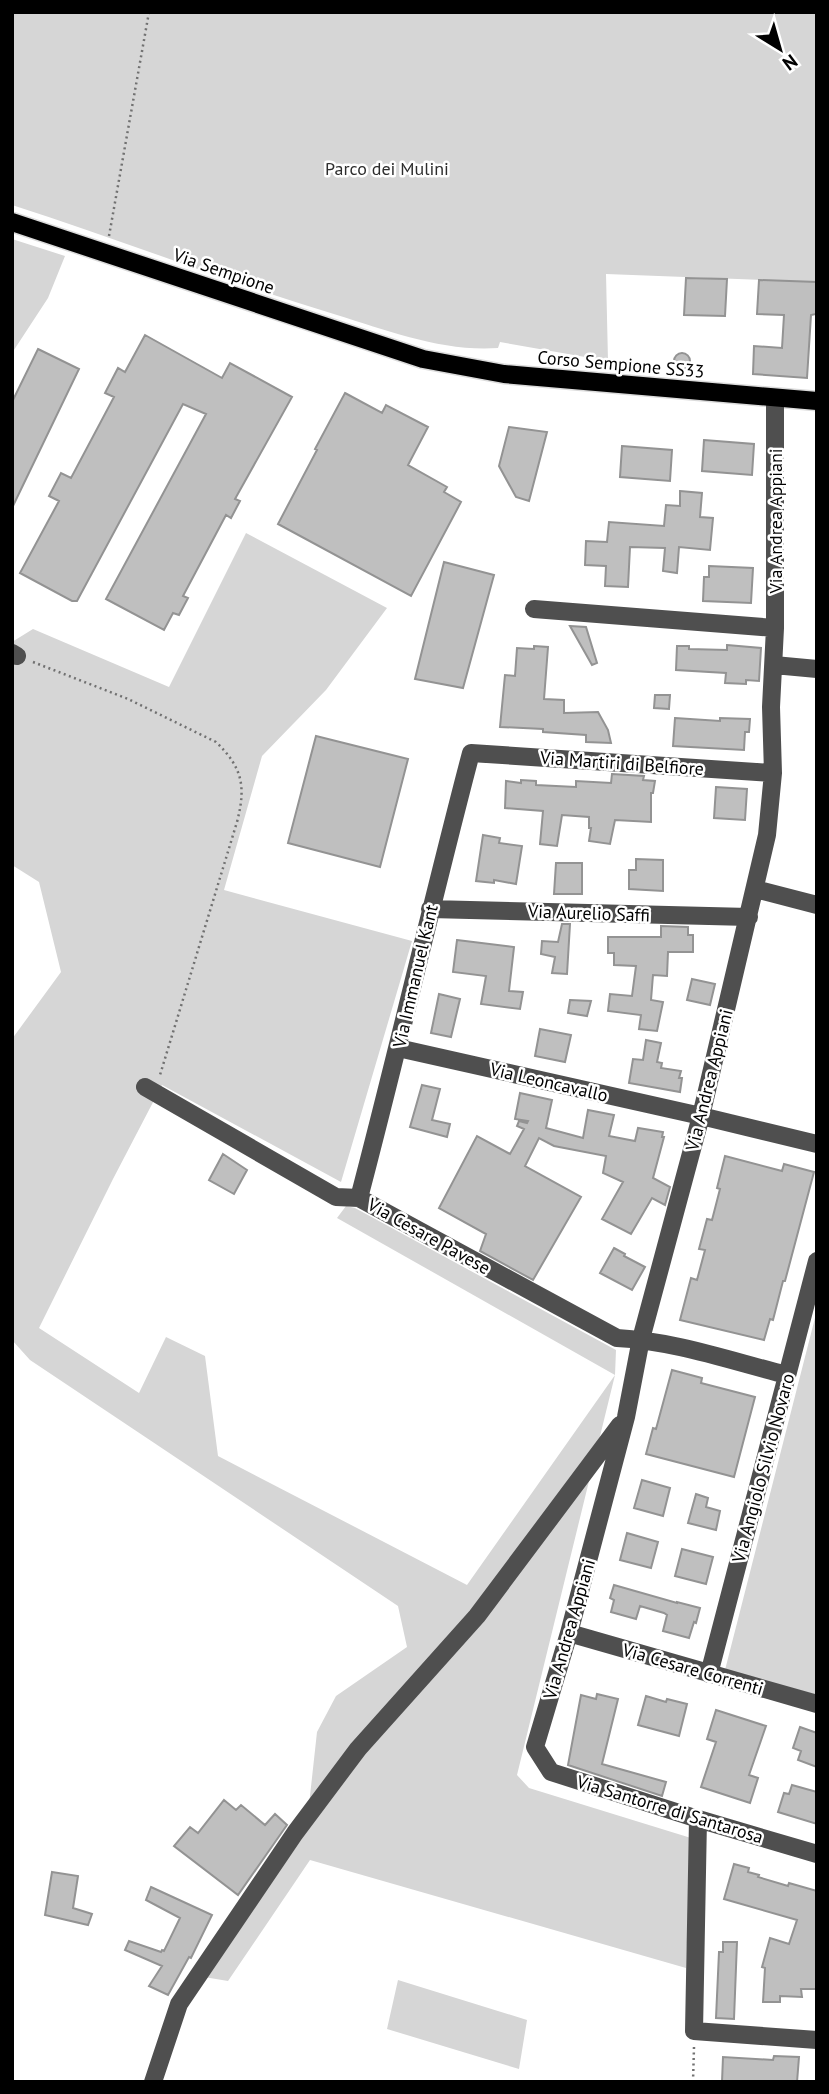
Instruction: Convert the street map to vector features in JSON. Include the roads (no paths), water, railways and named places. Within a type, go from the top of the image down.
[{"type":"main road","name":"Via Sempione","points":[[12,222],[423,359]]},
{"type":"main road","name":"Corso Sempione SS33","points":[[423,359],[504,374],[817,401]]},
{"type":"street","name":"Via Andrea Appiani","points":[[535,1748],[569,1633],[626,1417],[641,1339],[701,1116],[767,835],[773,773],[771,707],[775,628],[775,398]]},
{"type":"street","points":[[534,610],[775,628]]},
{"type":"street","points":[[774,665],[817,669]]},
{"type":"street","name":"Via Martiri di Belfiore","points":[[471,754],[773,773]]},
{"type":"street","name":"Via Immanuel Kant","points":[[359,1198],[471,754]]},
{"type":"street","points":[[755,889],[817,905]]},
{"type":"street","name":"Via Aurelio Saffi","points":[[430,909],[749,917]]},
{"type":"street","name":"Via Leoncavallo","points":[[398,1048],[817,1144]]},
{"type":"street","name":"Via Cesare Pavese","points":[[150,1089],[335,1197],[359,1198],[617,1338],[641,1339],[787,1375]]},
{"type":"street","name":"Via Angiolo Silvio Novaro","points":[[709,1674],[817,1261]]},
{"type":"street","points":[[153,2082],[180,2004],[295,1833],[358,1749],[477,1616],[626,1417]]},
{"type":"street","name":"Via Cesare Correnti","points":[[569,1633],[817,1704]]},
{"type":"street","name":"Via Santorre di Santarosa","points":[[535,1748],[551,1772],[817,1854]]},
{"type":"street","points":[[698,1819],[694,2031],[817,2040]]},
{"type":"park label","name":"Parco dei Mulini","points":[[387,168]]}]
